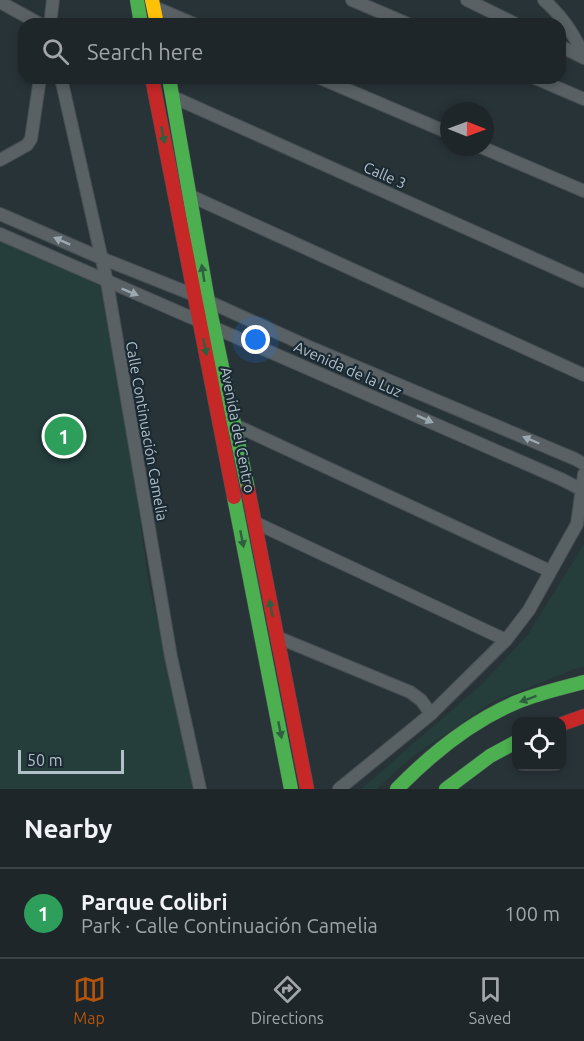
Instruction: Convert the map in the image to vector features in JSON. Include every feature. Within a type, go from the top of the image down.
[{"type":"street","points":[[51,18],[53,0]]},
{"type":"street","points":[[137,0],[140,18]]},
{"type":"street","points":[[352,0],[394,18]]},
{"type":"street","points":[[467,0],[504,18]]},
{"type":"street","points":[[544,0],[562,18]]},
{"type":"street","points":[[0,2],[29,18]]},
{"type":"street","points":[[153,3],[157,18]]},
{"type":"street","points":[[153,3],[182,18]]},
{"type":"street","points":[[566,23],[584,57]]},
{"type":"street","points":[[566,49],[584,57]]},
{"type":"street","points":[[0,160],[27,145],[31,139],[39,84]]},
{"type":"street","name":"Calle Continuación Camelia","points":[[62,84],[107,282],[171,657],[200,789]]},
{"type":"street","name":"Avenida del Centro","points":[[153,84],[291,789]]},
{"type":"street","name":"Avenida del Centro","points":[[170,84],[208,301],[235,425],[307,789]]},
{"type":"street","points":[[334,84],[440,129]]},
{"type":"street","points":[[549,84],[584,99]]},
{"type":"street","name":"Calle 3","points":[[173,96],[584,281]]},
{"type":"street","points":[[494,152],[584,191]]},
{"type":"street","points":[[191,196],[584,375]]},
{"type":"street","name":"Avenida de la Luz","points":[[0,214],[194,295],[307,346],[584,464]]},
{"type":"street","name":"Avenida de la Luz","points":[[0,234],[563,480],[583,491]]},
{"type":"street","points":[[235,425],[550,571]]},
{"type":"street","points":[[339,789],[431,714],[506,640],[529,610],[580,523],[584,474]]},
{"type":"street","points":[[254,522],[506,640]]},
{"type":"street","points":[[277,637],[410,692],[421,700],[431,714]]},
{"type":"street","points":[[397,789],[438,750],[474,725],[510,706],[584,682]]},
{"type":"street","points":[[566,722],[584,716]]},
{"type":"street","points":[[446,789],[490,756],[512,744]]},
{"type":"green space","points":[[0,235],[109,291],[148,580],[196,789],[0,789]]},
{"type":"green space","points":[[584,544],[584,667],[493,702],[413,756],[377,789],[361,789],[482,684],[527,636]]},
{"type":"traffic: fast","points":[[137,0],[140,18]]},
{"type":"traffic: fast","points":[[170,84],[208,301],[248,489]]},
{"type":"traffic: fast","points":[[234,497],[291,789]]},
{"type":"traffic: fast","points":[[397,789],[438,751],[484,719],[525,699],[584,682]]},
{"type":"traffic: fast","points":[[446,789],[490,756],[512,744]]},
{"type":"traffic: slow","points":[[152,0],[156,18]]},
{"type":"traffic: jam","points":[[153,84],[234,497]]},
{"type":"traffic: jam","points":[[248,489],[307,789]]},
{"type":"traffic: jam","points":[[566,723],[584,716]]},
{"type":"place","name":"Parque Colibri","points":[[64,436]]}]
